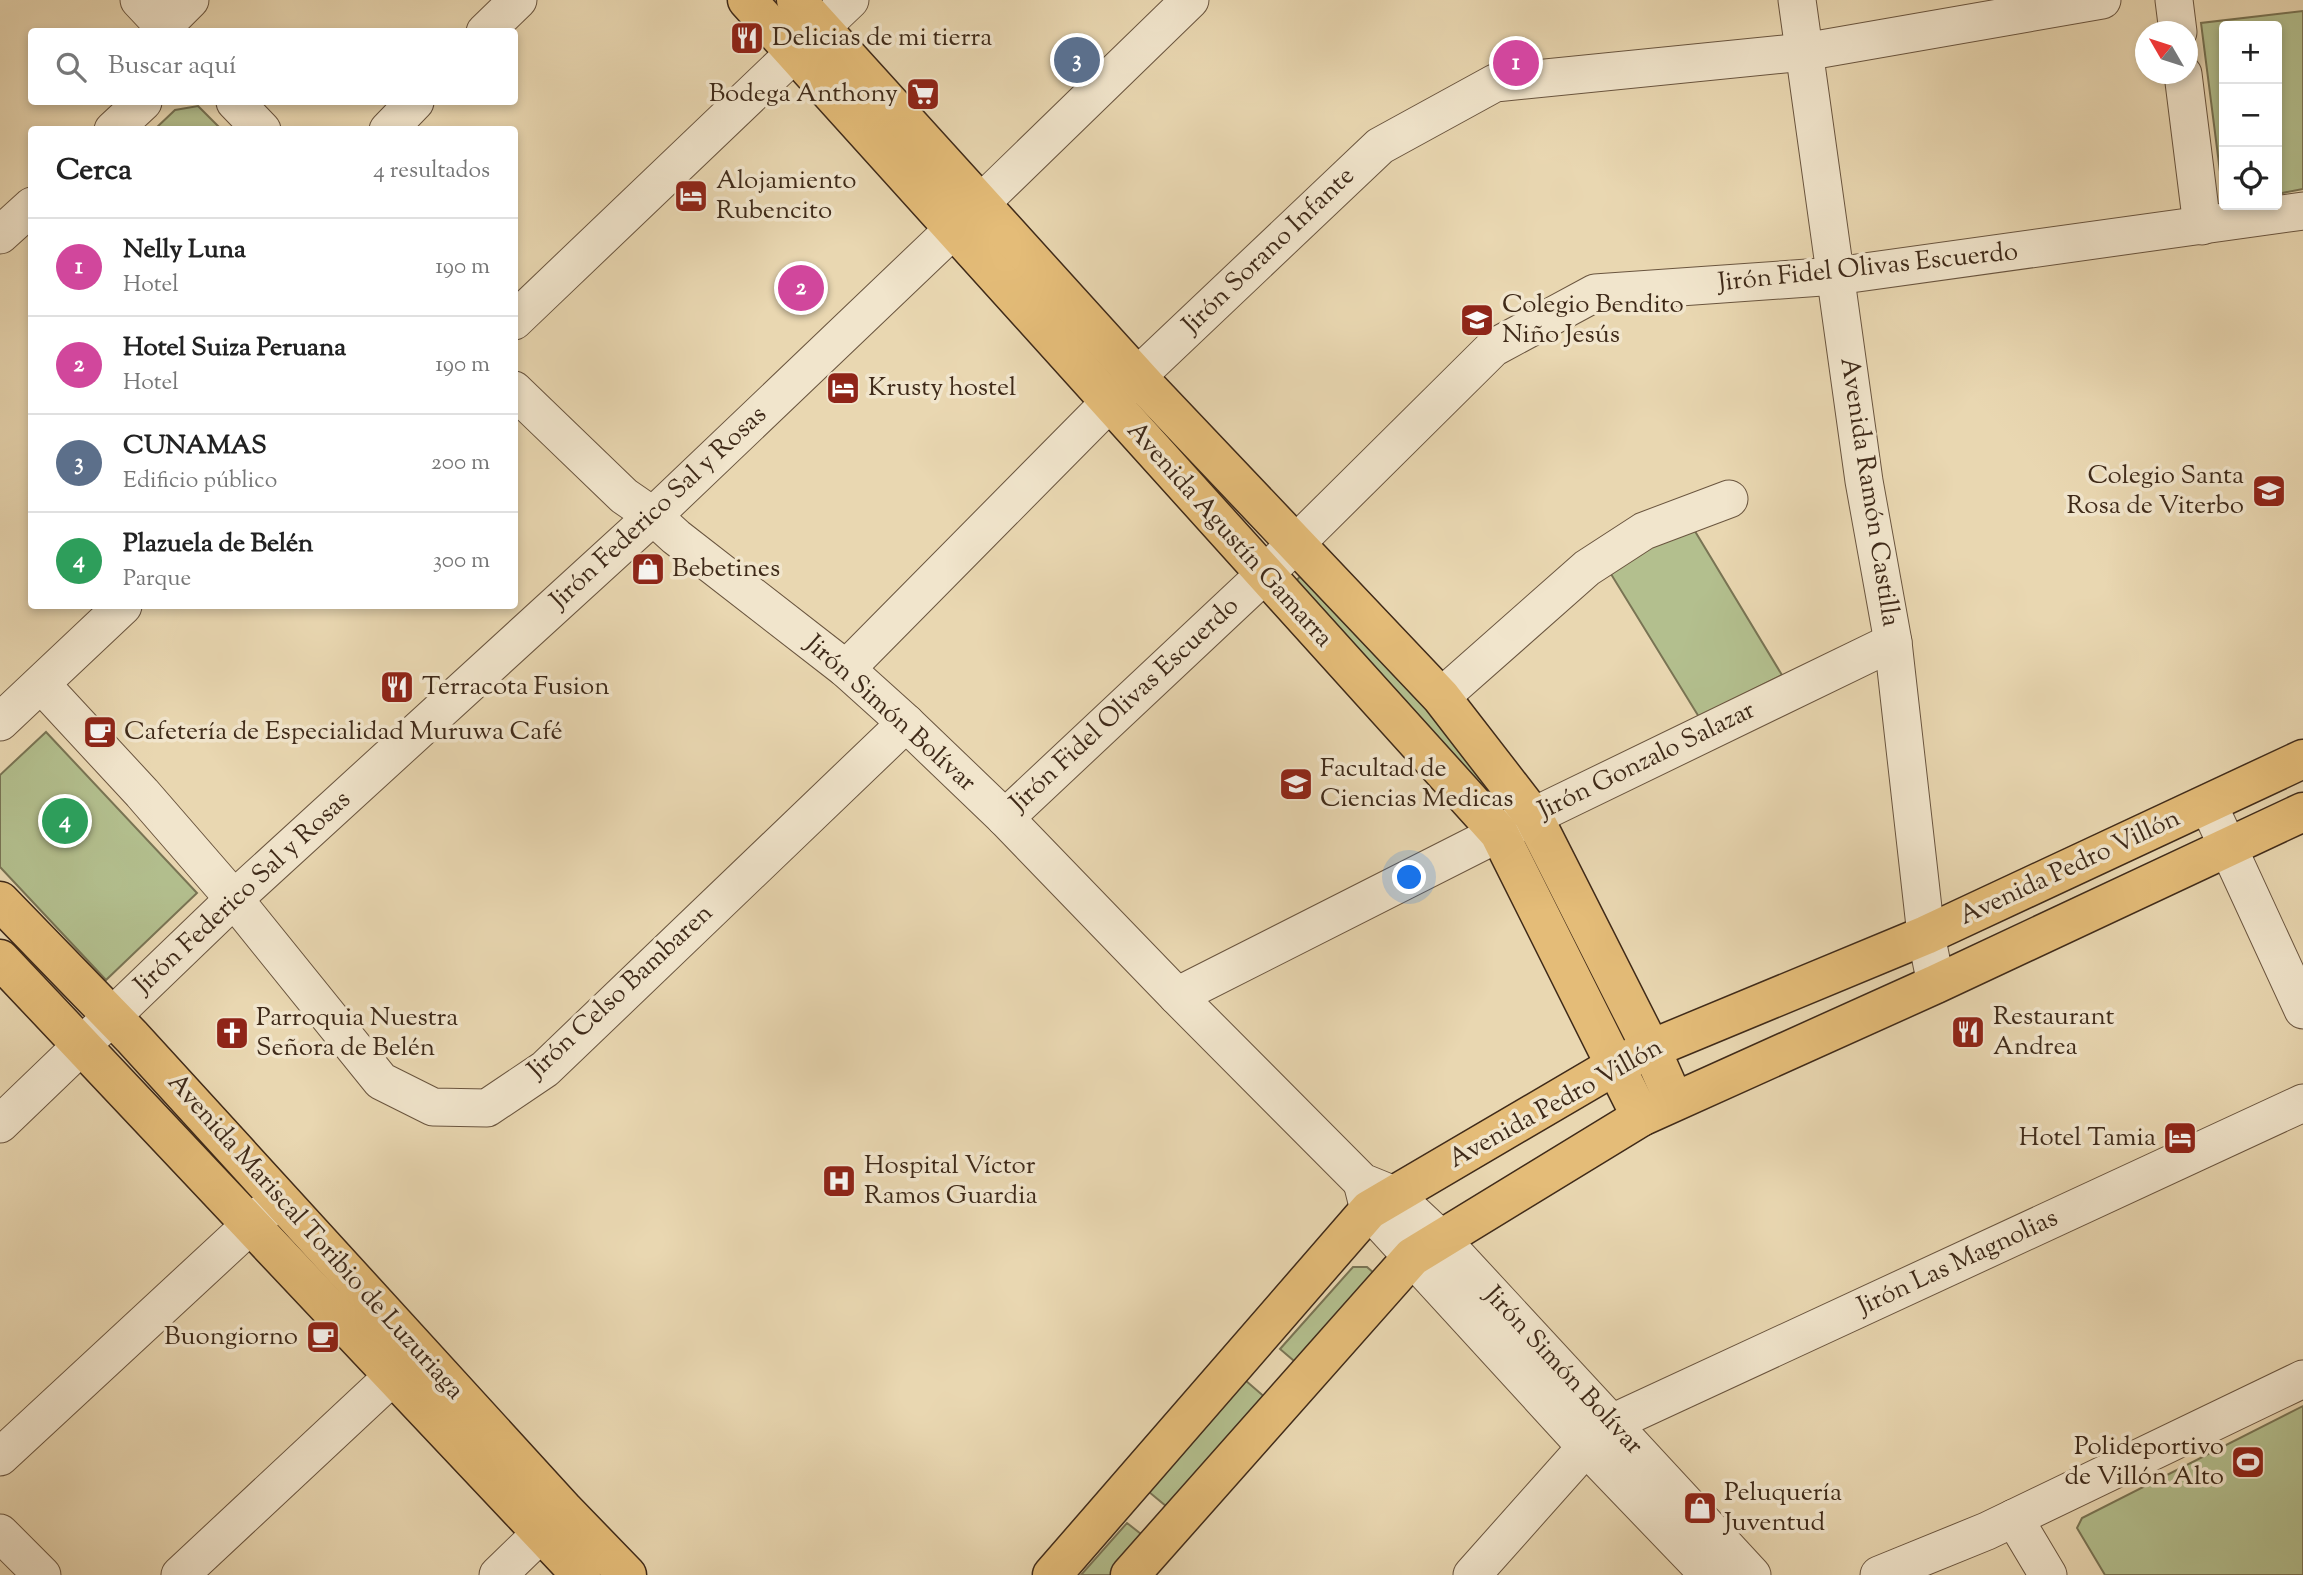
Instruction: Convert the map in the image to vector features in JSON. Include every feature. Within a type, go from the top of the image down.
[{"type":"main road","name":"Avenida Agustín Gamarra","points":[[747,0],[808,40],[968,216],[1124,390],[1264,575],[1499,832],[1616,1065],[1657,1109]]},
{"type":"main road","name":"Avenida Agustín Gamarra","points":[[796,0],[808,40]]},
{"type":"main road","name":"Avenida Agustín Gamarra","points":[[1124,390],[1295,545],[1441,698],[1533,816],[1651,1049],[1657,1109]]},
{"type":"main road","name":"Avenida Pedro Villón","points":[[1052,1575],[1250,1347],[1375,1196],[1616,1065],[1926,935],[2303,759]]},
{"type":"main road","name":"Avenida Pedro Villón","points":[[1130,1575],[1297,1386],[1427,1248],[1657,1109],[1936,984],[2303,812]]},
{"type":"main road","name":"Avenida Mariscal Toribio de Luzuriaga","points":[[0,901],[113,1016],[279,1199],[553,1522],[581,1575]]},
{"type":"main road","name":"Avenida Mariscal Toribio de Luzuriaga","points":[[0,959],[392,1377],[553,1522],[627,1575]]},
{"type":"main road","points":[[1250,1347],[1297,1386]]},
{"type":"main road","points":[[1125,1491],[1169,1531]]},
{"type":"street","points":[[139,0],[166,28]]},
{"type":"street","points":[[168,28],[190,0]]},
{"type":"street","points":[[489,28],[518,0]]},
{"type":"street","points":[[518,317],[850,0]]},
{"type":"street","name":"Jirón Federico Sal y Rosas","points":[[0,1124],[234,899],[653,516],[1190,0]]},
{"type":"street","name":"Avenida Ramón Castilla","points":[[1797,0],[1864,481],[1893,642],[1926,935],[1936,984]]},
{"type":"street","name":"Jirón Sorano Infante","points":[[846,669],[1124,390],[1380,146],[1495,83],[1804,52],[2102,0]]},
{"type":"street","points":[[2174,0],[2177,21]]},
{"type":"street","points":[[2184,84],[2202,226]]},
{"type":"street","points":[[117,126],[141,105]]},
{"type":"street","points":[[238,105],[258,126]]},
{"type":"street","points":[[392,126],[412,105]]},
{"type":"street","points":[[0,235],[28,210]]},
{"type":"street","name":"Jirón Fidel Olivas Escuerdo","points":[[1004,818],[1264,575],[1493,348],[1595,293],[1836,276],[2303,211]]},
{"type":"street","name":"Jirón Simón Bolívar","points":[[518,394],[624,496],[846,669],[906,723],[1004,818],[1427,1248],[1612,1423],[1752,1575]]},
{"type":"street","points":[[1441,698],[1587,568],[1644,531],[1729,499]]},
{"type":"street","points":[[0,722],[120,609]]},
{"type":"street","name":"Jirón Gonzalo Salazar","points":[[1177,996],[1499,832],[1893,642]]},
{"type":"street","name":"Jirón Celso Bambaren","points":[[41,684],[142,793],[234,899],[381,1081],[433,1107],[488,1108],[545,1069],[906,723]]},
{"type":"street","points":[[2208,804],[2303,1010]]},
{"type":"street","name":"Jirón Las Magnolias","points":[[1612,1423],[2303,1103]]},
{"type":"street","points":[[0,1457],[279,1199]]},
{"type":"street","name":"Jirón Simón Bolívar","points":[[1427,1248],[1586,1447],[1709,1575]]},
{"type":"street","points":[[180,1575],[392,1377]]},
{"type":"street","points":[[1879,1575],[2014,1518],[2303,1379]]},
{"type":"street","points":[[1472,1575],[1586,1447]]},
{"type":"street","points":[[2014,1518],[2048,1575]]},
{"type":"street","points":[[498,1575],[553,1522]]},
{"type":"street","points":[[0,1533],[42,1575]]},
{"type":"green space","points":[[2303,11],[2303,189],[2282,193],[2282,21],[2219,21],[2219,164],[2201,23]]},
{"type":"green space","points":[[198,106],[218,126],[158,126],[175,110]]},
{"type":"green space","points":[[1690,523],[1782,675],[1699,717],[1606,566]]},
{"type":"green space","points":[[1306,570],[1516,803],[1499,816],[1294,583]]},
{"type":"green space","points":[[46,732],[197,893],[106,980],[0,867],[0,775]]},
{"type":"green space","points":[[1353,1267],[1367,1267],[1375,1274],[1300,1366],[1280,1349]]},
{"type":"green space","points":[[1245,1380],[1267,1399],[1172,1511],[1149,1492]]},
{"type":"green space","name":"Polideportivo de Villón Alto","points":[[2303,1406],[2303,1575],[2105,1575],[2077,1528],[2082,1518]]},
{"type":"green space","points":[[1127,1523],[1150,1541],[1118,1575],[1081,1575]]},
{"type":"place","name":"Delicias de mi tierra","points":[[747,38]]},
{"type":"place","name":"CUNAMAS","points":[[1077,60]]},
{"type":"place","name":"Nelly Luna","points":[[1516,63]]},
{"type":"place","name":"Bodega Anthony","points":[[923,94]]},
{"type":"place","name":"Alojamiento Rubencito","points":[[691,196]]},
{"type":"place","name":"Hotel Suiza Peruana","points":[[801,288]]},
{"type":"place","name":"Colegio Bendito Niño Jesús","points":[[1477,320]]},
{"type":"place","name":"Krusty hostel","points":[[843,388]]},
{"type":"place","name":"Colegio Santa Rosa de Viterbo","points":[[2269,491]]},
{"type":"place","name":"Bebetines","points":[[648,569]]},
{"type":"place","name":"Terracota Fusion","points":[[397,687]]},
{"type":"place","name":"Cafetería de Especialidad Muruwa Café","points":[[100,732]]},
{"type":"place","name":"Facultad de Ciencias Medicas","points":[[1296,784]]},
{"type":"place","name":"Plazuela de Belén","points":[[65,821]]},
{"type":"place","name":"Restaurant Andrea","points":[[1968,1032]]},
{"type":"place","name":"Parroquia Nuestra Señora de Belén","points":[[232,1033]]},
{"type":"place","name":"Hotel Tamia","points":[[2180,1138]]},
{"type":"place","name":"Hospital Víctor Ramos Guardia","points":[[839,1181]]},
{"type":"place","name":"Buongiorno","points":[[323,1337]]},
{"type":"place","name":"Polideportivo de Villón Alto","points":[[2248,1462]]},
{"type":"place","name":"Peluquería Juventud","points":[[1700,1508]]}]
